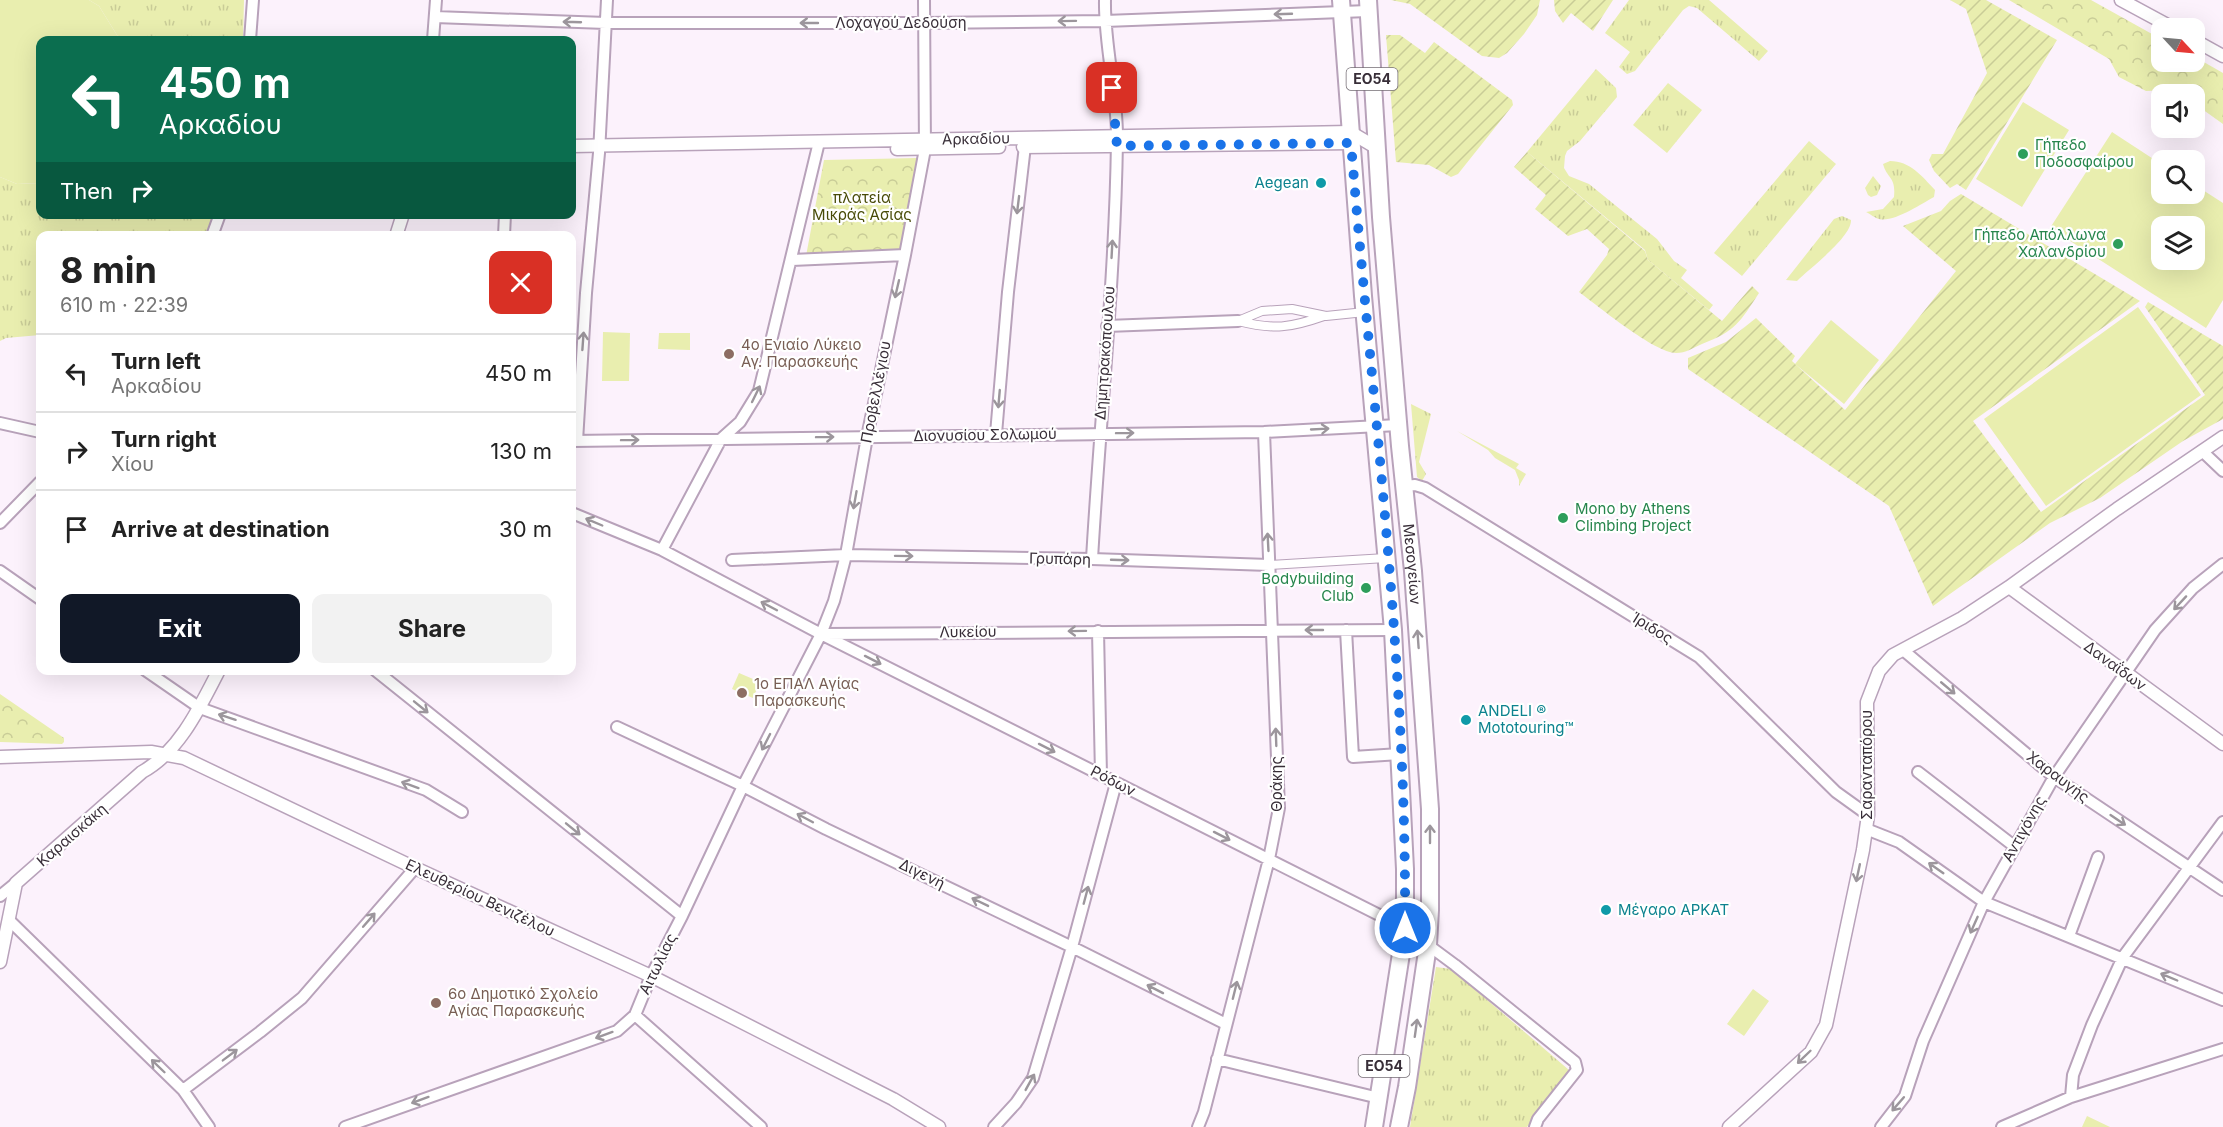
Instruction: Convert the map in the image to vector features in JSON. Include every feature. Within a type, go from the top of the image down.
[{"type":"main road","name":"Μεσογείων","points":[[1368,5],[1398,425],[1413,571],[1430,810],[1428,945],[1399,1127]]},
{"type":"main road","name":"Μεσογείων","points":[[1341,6],[1365,312],[1388,558],[1405,869],[1405,928],[1374,1127]]},
{"type":"street","points":[[250,36],[253,0]]},
{"type":"street","points":[[433,36],[436,0]]},
{"type":"street","points":[[576,416],[599,149],[607,0]]},
{"type":"street","name":"Προβελλέγιου","points":[[821,634],[834,601],[846,555],[867,436],[905,255],[925,144],[924,0]]},
{"type":"street","name":"Δημητρακόπουλου","points":[[1092,559],[1117,142],[1105,0]]},
{"type":"street","points":[[2121,0],[2154,18]]},
{"type":"street","name":"Λοχαγού Δεδούση","points":[[435,17],[606,23],[1105,21],[1368,5]]},
{"type":"street","points":[[2205,46],[2223,56]]},
{"type":"street","points":[[1351,138],[1377,148]]},
{"type":"street","name":"Αρκαδίου","points":[[576,146],[599,149],[1351,138]]},
{"type":"street","name":"Αρκαδίου","points":[[925,144],[1025,147],[1117,142]]},
{"type":"street","points":[[662,550],[721,439],[740,422],[759,391],[818,145]]},
{"type":"street","points":[[996,434],[1008,292],[1025,147]]},
{"type":"street","name":"Αρκαδίου","points":[[576,153],[599,149]]},
{"type":"street","points":[[792,260],[905,255]]},
{"type":"street","points":[[1238,321],[1262,311],[1292,309],[1326,316]]},
{"type":"street","points":[[1107,326],[1238,321],[1263,327],[1294,327],[1326,316],[1365,312]]},
{"type":"street","points":[[0,423],[36,431]]},
{"type":"street","name":"Διονυσίου Σολωμού","points":[[576,441],[1264,432],[1398,425]]},
{"type":"street","name":"Θράκης","points":[[1198,1127],[1204,1112],[1269,860],[1279,808],[1264,432]]},
{"type":"street","name":"Σαρανταπόρου","points":[[1729,1127],[1811,1052],[1829,1016],[1866,830],[1868,815],[1867,702],[1879,671],[1893,655],[1962,618],[2009,587],[2223,437]]},
{"type":"street","points":[[2202,451],[2223,471]]},
{"type":"street","name":"Ίριδος","points":[[1404,486],[1415,485],[1425,488],[1699,657],[1836,792],[1868,815]]},
{"type":"street","points":[[0,523],[36,486]]},
{"type":"street","name":"Λυκείου","points":[[576,515],[662,550],[821,634],[1393,630]]},
{"type":"street","name":"Γρυπάρη","points":[[732,560],[846,555],[1092,559],[1269,565],[1388,558]]},
{"type":"street","name":"Αντιγόνης","points":[[1881,1127],[1905,1096],[1923,1041],[1984,902],[2054,777],[2124,673],[2163,621],[2193,588],[2223,564]]},
{"type":"street","points":[[0,571],[36,596]]},
{"type":"street","name":"Δαναΐδων","points":[[2009,587],[2223,744]]},
{"type":"street","points":[[1346,630],[1353,757],[1400,754]]},
{"type":"street","points":[[1098,631],[1101,775]]},
{"type":"street","name":"Ρόδων","points":[[821,634],[1405,928]]},
{"type":"street","name":"Αιτωλίας","points":[[635,1015],[651,976],[743,786],[821,634]]},
{"type":"street","name":"Χαραυγής","points":[[1903,650],[2054,777],[2223,890]]},
{"type":"street","points":[[152,675],[200,708],[426,790],[462,812]]},
{"type":"street","name":"Καραισκάκη","points":[[0,896],[175,744],[200,708],[216,675]]},
{"type":"street","points":[[381,675],[682,916]]},
{"type":"street","name":"Διγενή","points":[[617,727],[743,786],[826,829],[1226,1024]]},
{"type":"street","name":"Καραισκάκη","points":[[142,772],[151,752]]},
{"type":"street","name":"Ελευθερίου Βενιζέλου","points":[[0,757],[151,752],[184,758],[415,868],[651,976],[893,1099],[939,1127]]},
{"type":"street","points":[[1918,772],[2014,846]]},
{"type":"street","points":[[994,1127],[1016,1103],[1033,1078],[1072,947],[1116,783]]},
{"type":"street","points":[[2071,1097],[2073,1075],[2092,1025],[2123,957],[2223,822]]},
{"type":"street","points":[[1866,830],[1899,842],[1984,902],[2123,957],[2223,1000]]},
{"type":"street","points":[[2069,936],[2098,857]]},
{"type":"street","points":[[183,1090],[302,998],[415,868]]},
{"type":"street","points":[[1,956],[16,883]]},
{"type":"street","points":[[10,921],[183,1090],[209,1127]]},
{"type":"street","points":[[1428,945],[1575,1062],[1576,1070],[1538,1119],[1535,1127]]},
{"type":"street","points":[[345,1127],[617,1030],[635,1015],[761,1127]]},
{"type":"street","points":[[2002,1127],[2071,1097],[2223,1049]]},
{"type":"street","points":[[1217,1059],[1379,1098]]},
{"type":"green space","points":[[0,0],[89,0],[99,6],[118,36],[36,36],[36,183],[17,184],[0,177]]},
{"type":"green space","points":[[89,0],[244,0],[243,36],[118,36],[99,6]]},
{"type":"green space","points":[[1391,0],[1540,0],[1537,15],[1524,34],[1507,53],[1499,58],[1482,56],[1410,4]]},
{"type":"green space","points":[[1554,0],[1613,0],[1593,31],[1571,13],[1563,23],[1555,11]]},
{"type":"green space","points":[[1629,0],[1709,0],[1768,51],[1759,61],[1697,8],[1689,6],[1683,10],[1635,71],[1627,74],[1619,67],[1630,52],[1605,33]]},
{"type":"green space","points":[[1950,0],[1986,0],[2057,40],[1966,190],[1957,184],[1950,188],[1934,171],[1929,160],[1932,154],[1943,154],[1987,73],[1966,9]]},
{"type":"green space","points":[[2009,0],[2091,0],[2151,33],[2151,72],[2205,72],[2205,63],[2223,73],[2223,124],[2205,111],[2205,84],[2151,84],[2151,91],[2146,91],[2119,77],[2109,59]]},
{"type":"green space","points":[[1386,35],[1400,35],[1425,53],[1434,42],[1512,100],[1513,105],[1458,174],[1451,177],[1429,165],[1396,162]]},
{"type":"green space","points":[[1596,69],[1616,88],[1617,97],[1580,141],[1567,151],[1564,168],[1569,176],[1589,184],[1657,239],[1674,261],[1687,270],[1681,278],[1713,305],[1709,310],[1648,260],[1645,250],[1527,152]]},
{"type":"green space","points":[[1668,83],[1702,110],[1667,153],[1633,125]]},
{"type":"green space","name":"Γήπεδο Ποδοσφαίρου","points":[[2023,102],[2069,130],[2022,207],[1976,179]]},
{"type":"green space","name":"Γήπεδο Απόλλωνα Χαλανδρίου","points":[[2112,132],[2151,157],[2151,204],[2205,204],[2205,191],[2223,203],[2223,300],[2206,328],[2050,228]]},
{"type":"green space","points":[[1809,141],[1836,164],[1742,276],[1714,253]]},
{"type":"green space","points":[[1527,152],[1645,251],[1648,260],[1722,321],[1752,286],[1759,293],[1742,318],[1723,335],[1689,350],[1676,353],[1667,351],[1641,337],[1579,292],[1609,249],[1587,229],[1568,236],[1535,209],[1546,195],[1514,167]]},
{"type":"green space","name":"πλατεία Μικράς Ασίας","points":[[917,158],[902,252],[806,256],[824,160]]},
{"type":"green space","points":[[1890,161],[1910,166],[1915,170],[1935,190],[1934,197],[1899,216],[1879,219],[1866,212],[1883,209],[1894,197],[1892,181],[1883,164]]},
{"type":"green space","points":[[1873,176],[1881,186],[1877,195],[1871,197],[1865,188]]},
{"type":"green space","points":[[0,177],[17,184],[36,183],[36,219],[211,219],[207,231],[36,231],[36,335],[6,338],[0,341]]},
{"type":"green space","points":[[1961,194],[2140,301],[1973,421],[2041,512],[2205,395],[2145,307],[2148,302],[2223,346],[2223,419],[2183,441],[2100,498],[2050,523],[1933,606],[1889,506],[1688,369],[1688,358],[1726,342],[1756,318],[1795,356],[1792,361],[1845,410],[1956,271],[1903,226],[1941,211]]},
{"type":"green space","points":[[1842,216],[1851,220],[1850,227],[1838,243],[1797,281],[1786,280],[1834,219]]},
{"type":"green space","points":[[2138,307],[2201,395],[2046,506],[1984,419]]},
{"type":"green space","points":[[1831,320],[1879,360],[1844,404],[1795,364]]},
{"type":"green space","points":[[603,332],[630,333],[629,381],[602,381]]},
{"type":"green space","points":[[659,333],[690,333],[690,350],[658,349]]},
{"type":"green space","points":[[1411,404],[1431,414],[1419,462],[1426,474],[1422,481],[1417,477]]},
{"type":"green space","points":[[1457,431],[1519,464],[1516,468],[1526,474],[1519,486],[1515,470]]},
{"type":"green space","points":[[739,673],[760,682],[753,698],[732,689]]},
{"type":"green space","points":[[0,694],[64,738],[64,742],[62,744],[0,742]]},
{"type":"green space","points":[[1436,967],[1451,969],[1569,1070],[1527,1127],[1410,1127]]},
{"type":"green space","points":[[1753,989],[1769,1001],[1744,1036],[1727,1024]]},
{"type":"green space","points":[[2087,1116],[2110,1127],[2082,1127]]},
{"type":"place","name":"Γήπεδο Ποδοσφαίρου","points":[[2023,154]]},
{"type":"place","name":"Aegean","points":[[1321,183]]},
{"type":"place","name":"Γήπεδο Απόλλωνα Χαλανδρίου","points":[[2118,244]]},
{"type":"place","name":"4ο Ενιαίο Λύκειο Αγ. Παρασκευής","points":[[729,354]]},
{"type":"place","name":"Mono by Athens Climbing Project","points":[[1563,518]]},
{"type":"place","name":"Bodybuilding Club","points":[[1366,588]]},
{"type":"place","name":"1ο ΕΠΑΛ Αγίας Παρασκευής","points":[[742,693]]},
{"type":"place","name":"ANDELI ® Mototouring™","points":[[1466,720]]},
{"type":"place","name":"Μέγαρο ΑΡΚΑΤ","points":[[1606,910]]},
{"type":"place","name":"6ο Δημοτικό Σχολείο Αγίας Παρασκευής","points":[[436,1003]]},
{"type":"route","points":[[1112,88],[1117,146],[1351,143],[1393,630],[1405,869],[1405,928]]}]
